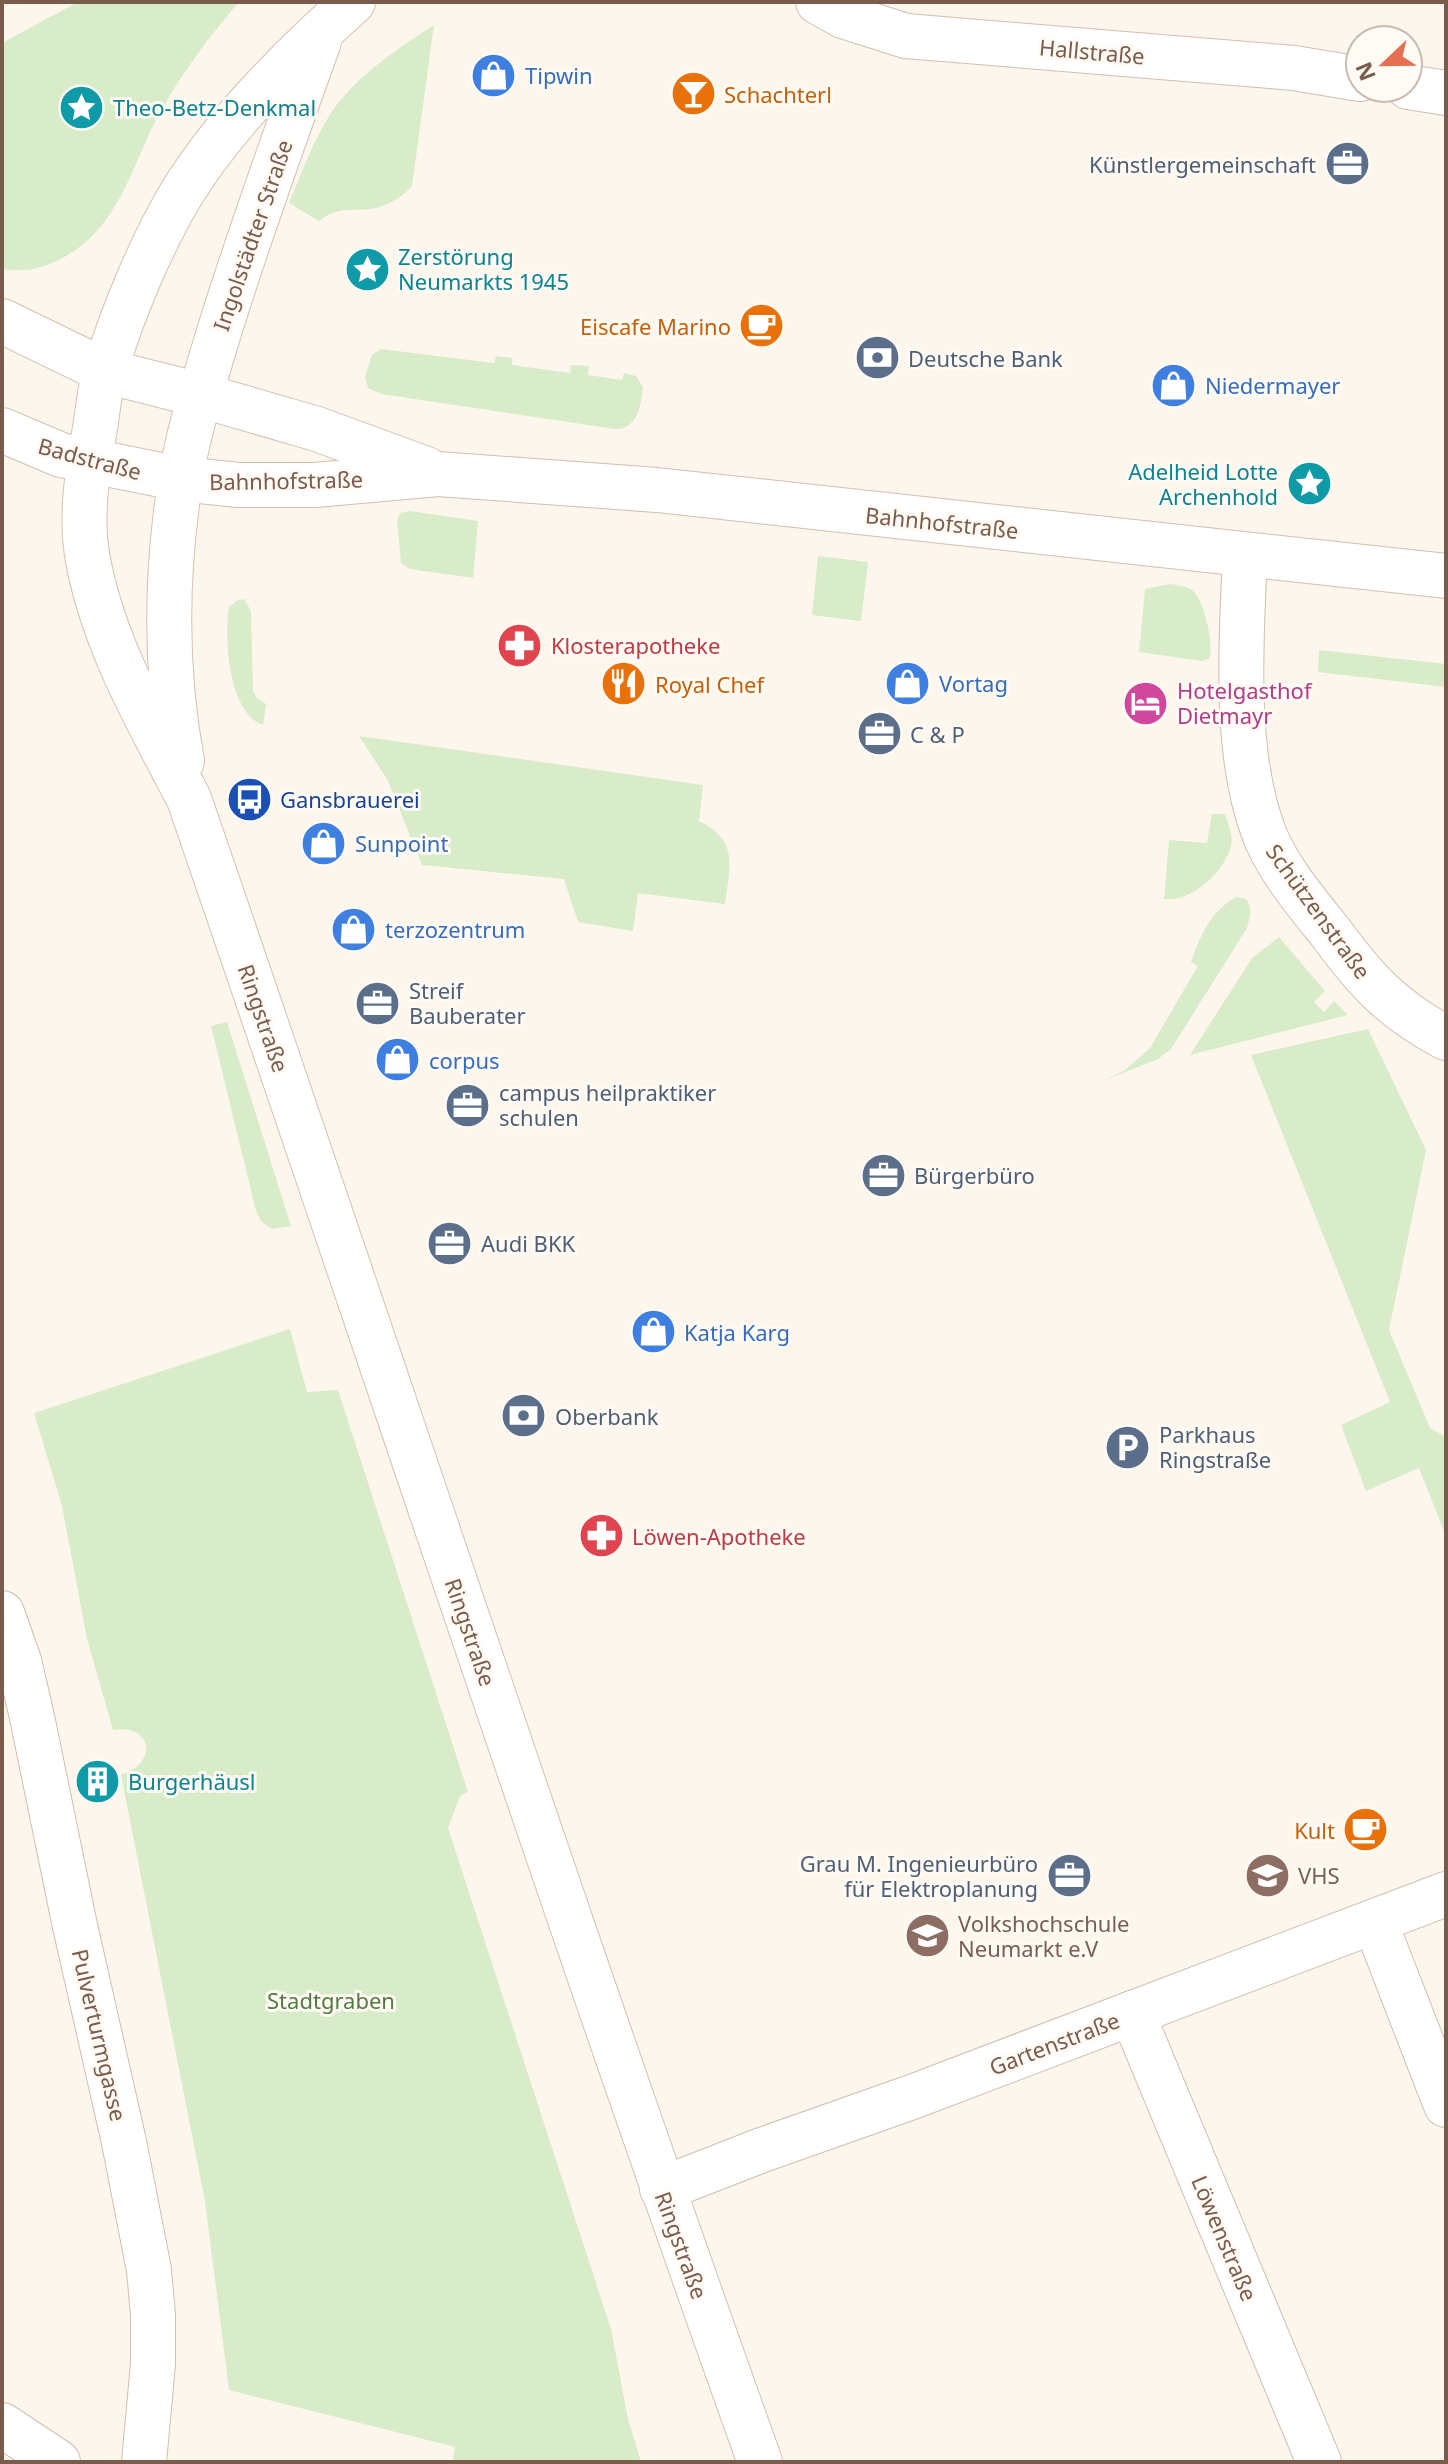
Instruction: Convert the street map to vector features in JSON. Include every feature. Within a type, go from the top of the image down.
[{"type":"street","name":"Hallstraße","points":[[824,4],[871,27],[906,36],[1294,68],[1344,76]]},
{"type":"street","name":"Ingolstädter Straße","points":[[89,462],[105,371],[147,265],[180,196],[231,127],[271,82],[338,17]]},
{"type":"street","name":"Ingolstädter Straße","points":[[200,395],[241,262],[338,17]]},
{"type":"street","points":[[1424,90],[1446,93]]},
{"type":"street","points":[[2,321],[105,371],[200,395]]},
{"type":"street","name":"Bahnhofstraße","points":[[200,395],[317,429],[438,474]]},
{"type":"street","name":"Ringstraße","points":[[200,395],[181,479],[170,571],[170,660],[189,799],[662,2189],[760,2462]]},
{"type":"street","name":"Badstraße","points":[[2,430],[40,448],[89,462],[181,479]]},
{"type":"street","name":"Ringstraße","points":[[89,462],[84,538],[96,598],[134,693],[189,799]]},
{"type":"street","name":"Bahnhofstraße","points":[[181,479],[239,485],[315,485],[438,474],[657,490],[1446,576]]},
{"type":"street","name":"Schützenstraße","points":[[1245,556],[1244,736],[1266,838],[1306,900],[1377,991],[1401,1012],[1446,1038]]},
{"type":"street","name":"Pulverturmgasse","points":[[2,1613],[19,1661],[32,1717],[149,2270],[153,2364],[144,2462]]},
{"type":"street","name":"Gartenstraße","points":[[662,2189],[1446,1894]]},
{"type":"street","points":[[1375,1922],[1446,2105]]},
{"type":"street","name":"Löwenstraße","points":[[1132,2013],[1319,2462]]},
{"type":"street","points":[[2,2425],[58,2462]]},
{"type":"green space","points":[[78,2],[239,2],[169,96],[124,191],[100,227],[85,243],[51,264],[27,270],[2,269],[2,43]]},
{"type":"green space","points":[[434,25],[412,186],[384,205],[335,212],[319,221],[289,203],[319,135],[341,100],[378,64]]},
{"type":"green space","points":[[381,349],[494,363],[496,356],[512,358],[512,365],[570,373],[571,365],[589,366],[588,375],[622,380],[624,373],[636,376],[643,387],[641,402],[633,421],[615,429],[381,394],[368,388],[365,377],[372,355]]},
{"type":"green space","points":[[410,511],[478,521],[473,578],[410,569],[401,563],[397,521],[400,513]]},
{"type":"green space","points":[[818,556],[868,562],[861,621],[812,615]]},
{"type":"green space","points":[[1170,584],[1189,588],[1198,597],[1210,635],[1209,659],[1202,661],[1139,652],[1145,589]]},
{"type":"green space","points":[[244,599],[251,611],[253,691],[266,704],[263,725],[251,718],[242,706],[228,655],[229,607]]},
{"type":"green space","points":[[1319,650],[1446,664],[1446,687],[1318,672]]},
{"type":"green space","points":[[359,736],[703,785],[699,821],[721,837],[729,855],[725,904],[638,893],[633,931],[578,922],[564,879],[422,865],[387,779]]},
{"type":"green space","points":[[1212,814],[1225,814],[1232,838],[1228,856],[1214,875],[1195,891],[1174,899],[1164,899],[1169,840],[1207,843]]},
{"type":"green space","points":[[1236,897],[1246,899],[1250,906],[1247,928],[1171,1049],[1158,1059],[1103,1081],[1125,1070],[1150,1048],[1198,966],[1191,962],[1208,925],[1220,909]]},
{"type":"green space","points":[[1279,937],[1325,991],[1314,1002],[1324,1012],[1334,1001],[1348,1015],[1190,1055],[1252,958]]},
{"type":"green space","points":[[227,1022],[291,1226],[272,1229],[261,1221],[256,1211],[211,1026]]},
{"type":"green space","points":[[1368,1029],[1426,1150],[1389,1330],[1430,1428],[1446,1437],[1446,1536],[1419,1468],[1366,1491],[1341,1425],[1390,1402],[1251,1055]]},
{"type":"green space","name":"Stadtgraben","points":[[290,1329],[307,1392],[338,1390],[468,1792],[460,1796],[448,1828],[611,2329],[628,2419],[641,2462],[452,2462],[455,2447],[229,2390],[205,2201],[121,1775],[142,1762],[146,1745],[136,1732],[113,1730],[87,1639],[62,1506],[34,1413]]},
{"type":"place","name":"Tipwin","points":[[494,75]]},
{"type":"place","name":"Schachterl","points":[[693,94]]},
{"type":"place","name":"Theo-Betz-Denkmal","points":[[82,107]]},
{"type":"place","name":"Künstlergemeinschaft","points":[[1347,164]]},
{"type":"place","name":"Zerstörung Neumarkts 1945","points":[[367,269]]},
{"type":"place","name":"Eiscafe Marino","points":[[762,326]]},
{"type":"place","name":"Deutsche Bank","points":[[877,358]]},
{"type":"place","name":"Niedermayer","points":[[1174,385]]},
{"type":"place","name":"Adelheid Lotte Archenhold","points":[[1309,484]]},
{"type":"place","name":"Klosterapotheke","points":[[520,645]]},
{"type":"place","name":"Vortag","points":[[908,683]]},
{"type":"place","name":"Royal Chef","points":[[624,684]]},
{"type":"place","name":"Hotelgasthof Dietmayr","points":[[1146,703]]},
{"type":"place","name":"C & P","points":[[879,734]]},
{"type":"place","name":"Gansbrauerei","points":[[249,799]]},
{"type":"place","name":"Sunpoint","points":[[324,843]]},
{"type":"place","name":"terzozentrum","points":[[354,929]]},
{"type":"place","name":"Streif Bauberater","points":[[378,1003]]},
{"type":"place","name":"corpus","points":[[398,1060]]},
{"type":"place","name":"campus heilpraktiker schulen","points":[[468,1105]]},
{"type":"place","name":"Bürgerbüro","points":[[883,1175]]},
{"type":"place","name":"Audi BKK","points":[[450,1243]]},
{"type":"place","name":"Katja Karg","points":[[653,1332]]},
{"type":"place","name":"Oberbank","points":[[524,1416]]},
{"type":"place","name":"Parkhaus Ringstraße","points":[[1128,1447]]},
{"type":"place","name":"Löwen-Apotheke","points":[[601,1536]]},
{"type":"place","name":"Burgerhäusl","points":[[97,1781]]},
{"type":"place","name":"Kult","points":[[1366,1830]]},
{"type":"place","name":"VHS","points":[[1267,1875]]},
{"type":"place","name":"Grau M. Ingenieurbüro für Elektroplanung","points":[[1069,1876]]},
{"type":"place","name":"Volkshochschule Neumarkt e.V","points":[[927,1936]]}]
